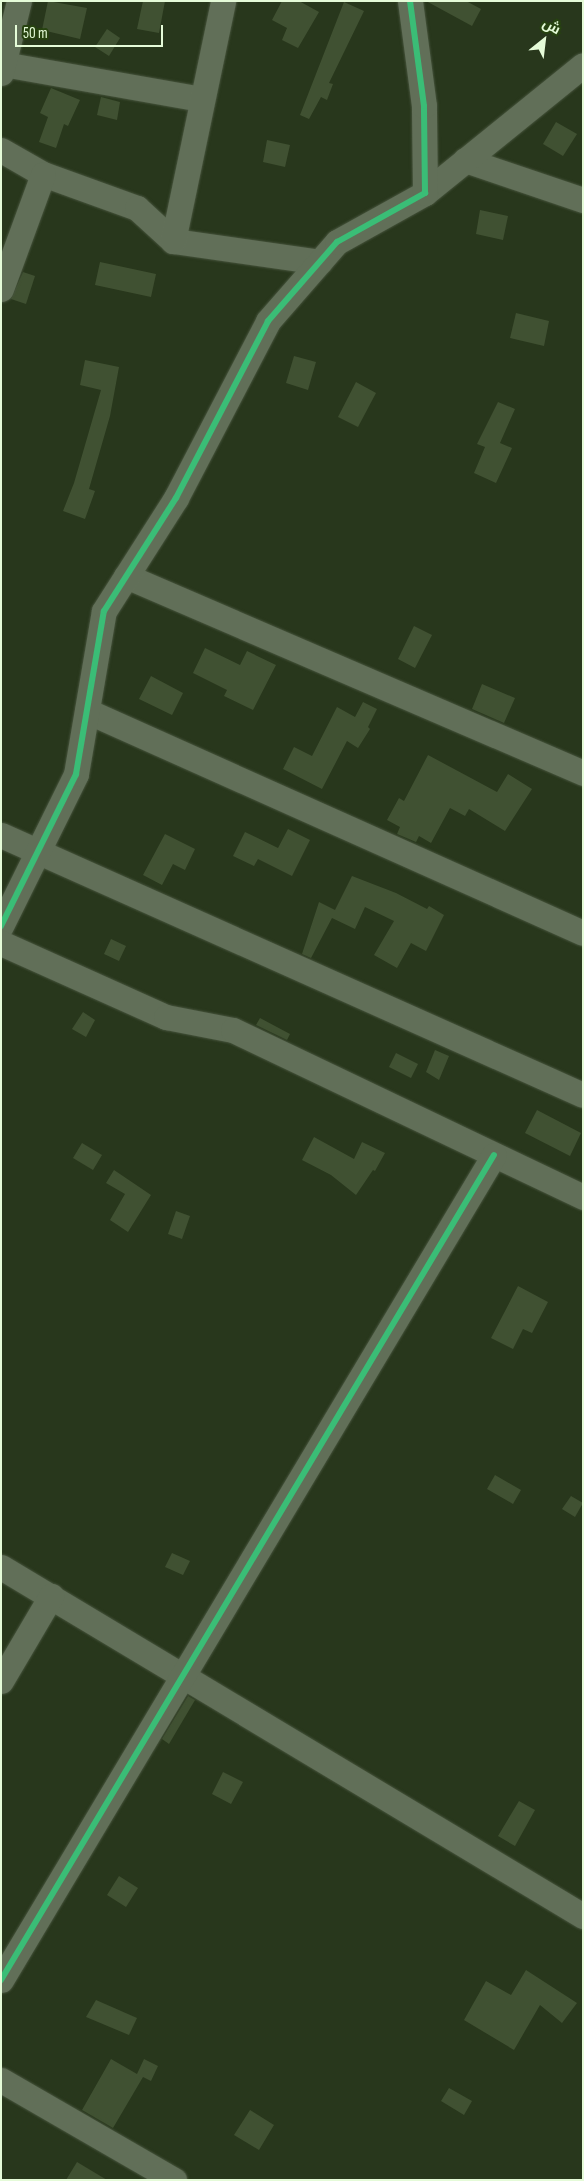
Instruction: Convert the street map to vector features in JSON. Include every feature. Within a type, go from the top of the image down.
[{"type":"street","points":[[19,1],[2,68],[202,99]]},
{"type":"street","points":[[173,241],[222,1]]},
{"type":"street","points":[[410,1],[424,106],[425,193]]},
{"type":"street","points":[[1,926],[76,774],[104,611],[176,498],[268,321],[338,242],[425,193],[583,65]]},
{"type":"street","points":[[1,150],[43,174],[137,208],[173,241],[320,262]]},
{"type":"street","points":[[465,160],[583,200]]},
{"type":"street","points":[[1,290],[43,174]]},
{"type":"street","points":[[126,576],[583,773]]},
{"type":"street","points":[[87,711],[583,932]]},
{"type":"street","points":[[1,835],[583,1095]]},
{"type":"street","points":[[1,942],[166,1017],[233,1030],[583,1197]]},
{"type":"street","points":[[1,1980],[494,1155]]},
{"type":"street","points":[[1,1567],[583,1916]]},
{"type":"street","points":[[1,1681],[51,1596]]},
{"type":"street","points":[[1,2080],[174,2180]]},
{"type":"building","points":[[48,1],[87,8],[80,39],[42,30]]},
{"type":"building","points":[[143,1],[165,1],[159,33],[137,29]]},
{"type":"building","points":[[282,1],[299,1],[319,12],[298,48],[282,40],[287,28],[272,20]]},
{"type":"building","points":[[426,1],[466,1],[481,9],[472,26]]},
{"type":"building","points":[[344,2],[364,11],[329,83],[333,84],[327,100],[321,97],[309,119],[300,115]]},
{"type":"building","points":[[107,29],[120,38],[109,56],[95,47]]},
{"type":"building","points":[[51,88],[80,100],[68,126],[64,124],[56,148],[39,142],[48,117],[40,113]]},
{"type":"building","points":[[101,97],[120,102],[117,120],[97,115]]},
{"type":"building","points":[[556,122],[577,134],[563,156],[543,144]]},
{"type":"building","points":[[267,140],[290,145],[285,167],[263,162]]},
{"type":"building","points":[[480,210],[508,216],[503,240],[476,234]]},
{"type":"building","points":[[100,262],[156,274],[151,297],[95,285]]},
{"type":"building","points":[[23,272],[35,276],[26,304],[11,299]]},
{"type":"building","points":[[516,313],[549,321],[544,346],[510,338]]},
{"type":"building","points":[[294,356],[316,362],[308,390],[286,383]]},
{"type":"building","points":[[85,360],[119,367],[110,416],[89,489],[95,491],[85,519],[63,511],[74,483],[101,390],[80,385]]},
{"type":"building","points":[[356,382],[376,393],[358,427],[338,417]]},
{"type":"building","points":[[498,402],[515,409],[500,443],[512,448],[496,483],[474,473],[485,447],[477,444]]},
{"type":"building","points":[[414,626],[432,635],[415,668],[398,659]]},
{"type":"building","points":[[205,648],[240,665],[247,651],[276,665],[253,710],[224,696],[227,690],[193,673]]},
{"type":"building","points":[[151,676],[183,693],[172,715],[139,699]]},
{"type":"building","points":[[482,684],[515,698],[504,723],[472,709]]},
{"type":"building","points":[[363,702],[377,709],[368,727],[370,729],[358,748],[347,741],[322,789],[283,769],[294,747],[312,756],[337,707],[355,717]]},
{"type":"building","points":[[428,755],[497,792],[508,774],[532,789],[505,831],[469,809],[465,816],[450,808],[431,843],[419,836],[416,842],[397,834],[400,827],[387,820],[399,798],[404,801]]},
{"type":"building","points":[[288,829],[310,840],[292,876],[258,859],[254,866],[233,856],[245,832],[278,848]]},
{"type":"building","points":[[165,834],[195,849],[185,870],[173,864],[162,885],[143,875]]},
{"type":"building","points":[[352,876],[396,893],[427,909],[429,906],[444,915],[426,951],[411,943],[397,968],[374,955],[394,921],[365,907],[355,929],[332,918],[311,958],[302,954],[319,902],[335,910]]},
{"type":"building","points":[[111,939],[126,946],[119,961],[104,954]]},
{"type":"building","points":[[83,1012],[95,1020],[86,1037],[72,1029]]},
{"type":"building","points":[[260,1018],[290,1034],[287,1040],[256,1025]]},
{"type":"building","points":[[435,1050],[449,1056],[439,1080],[426,1072]]},
{"type":"building","points":[[396,1053],[418,1064],[411,1078],[389,1067]]},
{"type":"building","points":[[537,1110],[581,1133],[570,1156],[525,1133]]},
{"type":"building","points":[[314,1137],[354,1159],[362,1142],[385,1153],[375,1171],[373,1170],[356,1195],[331,1175],[302,1160]]},
{"type":"building","points":[[82,1143],[102,1155],[93,1170],[73,1158]]},
{"type":"building","points":[[114,1170],[151,1195],[128,1232],[110,1220],[125,1194],[106,1183]]},
{"type":"building","points":[[176,1211],[190,1216],[182,1239],[168,1234]]},
{"type":"building","points":[[518,1286],[548,1302],[532,1333],[523,1329],[513,1349],[491,1338]]},
{"type":"building","points":[[495,1475],[521,1490],[513,1504],[487,1489]]},
{"type":"building","points":[[571,1496],[583,1503],[575,1517],[562,1509]]},
{"type":"building","points":[[172,1553],[190,1561],[183,1575],[165,1567]]},
{"type":"building","points":[[188,1696],[195,1700],[169,1744],[162,1739]]},
{"type":"building","points":[[223,1772],[243,1782],[231,1804],[212,1794]]},
{"type":"building","points":[[519,1801],[535,1810],[515,1846],[498,1836]]},
{"type":"building","points":[[119,1876],[138,1888],[126,1907],[107,1895]]},
{"type":"building","points":[[526,1970],[577,2003],[562,2023],[540,2005],[514,2050],[464,2020],[486,1981],[511,1995]]},
{"type":"building","points":[[96,2000],[137,2018],[129,2035],[86,2017]]},
{"type":"building","points":[[111,2059],[137,2074],[144,2059],[158,2066],[151,2081],[143,2077],[113,2128],[82,2110]]},
{"type":"building","points":[[449,2088],[472,2101],[464,2115],[441,2101]]},
{"type":"building","points":[[250,2110],[274,2125],[259,2150],[234,2135]]},
{"type":"building","points":[[77,2162],[107,2180],[66,2180]]},
{"type":"cycle path","points":[[1,926],[76,774],[104,611],[176,498],[268,321],[337,242],[425,193],[424,106],[410,1]]},
{"type":"cycle path","points":[[1,1980],[494,1155]]}]
